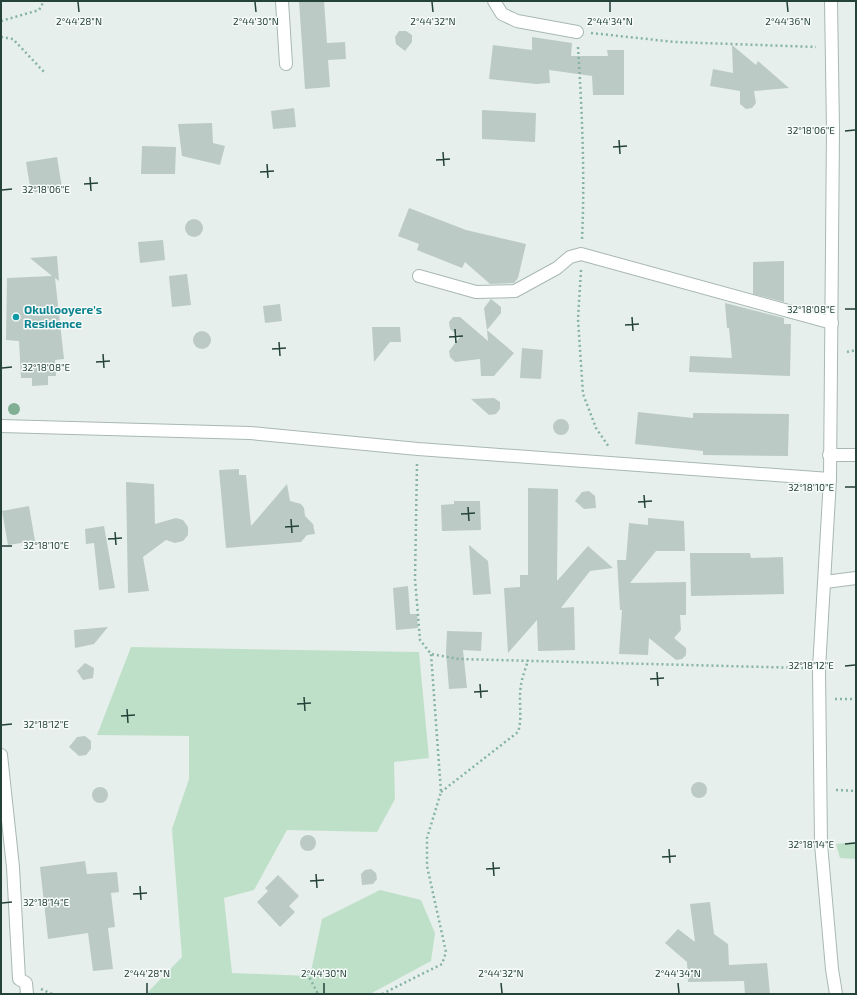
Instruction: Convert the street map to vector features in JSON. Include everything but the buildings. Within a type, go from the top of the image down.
[{"type":"street","points":[[282,1],[286,64]]},
{"type":"street","points":[[494,1],[502,14],[517,21],[577,32]]},
{"type":"street","points":[[832,1],[832,323],[829,455],[830,479],[825,582],[818,669],[820,844],[832,969],[836,994]]},
{"type":"street","points":[[419,276],[476,292],[515,291],[557,268],[570,258],[581,254],[832,323]]},
{"type":"street","points":[[1,426],[210,431],[418,449],[830,479]]},
{"type":"street","points":[[829,455],[856,455]]},
{"type":"street","points":[[825,582],[856,578]]},
{"type":"street","points":[[1,755],[13,867],[19,980],[26,983],[27,994]]},
{"type":"path","points":[[1,21],[39,10],[44,1]]},
{"type":"path","points":[[621,464],[596,428],[583,394],[578,319],[583,214],[581,83],[577,32],[675,42],[832,47]]},
{"type":"path","points":[[1,37],[13,39],[44,72]]},
{"type":"path","points":[[382,994],[442,964],[446,952],[427,866],[427,838],[441,792],[431,654],[420,640],[415,579],[418,449]]},
{"type":"path","points":[[431,654],[459,659],[818,669]]},
{"type":"path","points":[[441,792],[518,732],[521,723],[519,712],[521,685],[528,660]]},
{"type":"path","points":[[819,699],[856,699]]},
{"type":"path","points":[[305,969],[318,994]]},
{"type":"green space","points":[[131,647],[419,652],[429,758],[394,762],[395,799],[377,832],[287,830],[254,890],[224,898],[232,973],[310,976],[322,919],[380,890],[421,900],[435,933],[431,961],[370,994],[147,993],[182,957],[172,829],[189,779],[189,736],[97,735]]},
{"type":"green space","points":[[856,842],[856,859],[840,858],[836,844]]},
{"type":"place","name":"Okullooyere's Residence","points":[[16,317]]}]
